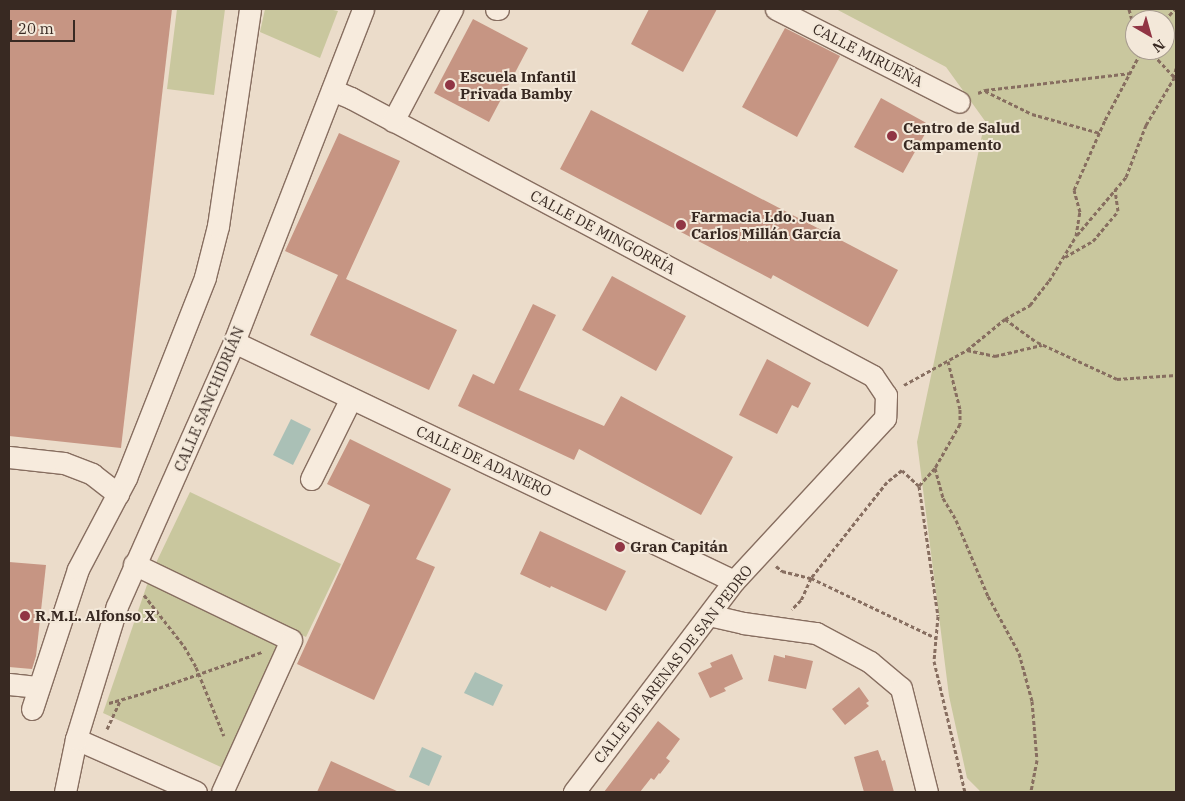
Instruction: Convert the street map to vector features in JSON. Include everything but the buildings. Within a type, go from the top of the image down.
[{"type":"street","points":[[32,709],[78,569],[126,478],[205,278],[218,226],[250,9]]},
{"type":"street","name":"CALLE SANCHIDRIÁN","points":[[65,792],[76,739],[117,606],[131,571],[199,426],[234,342],[363,9]]},
{"type":"street","points":[[393,120],[452,9]]},
{"type":"street","name":"CALLE MIRUEÑA","points":[[776,9],[959,102]]},
{"type":"street","name":"CALLE DE MINGORRÍA","points":[[332,90],[393,120],[873,376],[886,395]]},
{"type":"street","name":"CALLE DE ADANERO","points":[[234,342],[734,581]]},
{"type":"street","name":"CALLE DE ARENAS DE SAN PEDRO","points":[[574,792],[734,581],[885,418],[886,395]]},
{"type":"street","points":[[311,479],[351,398]]},
{"type":"street","points":[[9,457],[64,464],[92,474],[118,494]]},
{"type":"street","points":[[131,571],[290,640],[222,792]]},
{"type":"street","points":[[709,615],[816,633],[870,662],[901,688],[927,792]]},
{"type":"street","points":[[9,684],[39,687]]},
{"type":"street","points":[[76,739],[167,786],[196,792]]},
{"type":"path","points":[[1076,236],[1080,212],[1074,190],[1100,133],[1137,60]]},
{"type":"path","points":[[1159,60],[1175,78]]},
{"type":"path","points":[[886,395],[967,350],[1005,319],[1030,305],[1049,281],[1076,236],[1126,177],[1146,125],[1175,78],[1176,68]]},
{"type":"path","points":[[1100,133],[1032,114],[985,90],[1131,73]]},
{"type":"path","points":[[1064,258],[1093,241],[1118,211],[1115,190]]},
{"type":"path","points":[[1005,319],[1042,345],[1117,379],[1176,375]]},
{"type":"path","points":[[967,350],[995,356],[1042,345]]},
{"type":"path","points":[[919,486],[935,468],[960,424],[960,408],[948,361]]},
{"type":"path","points":[[935,468],[943,498],[956,520],[988,596],[1018,653],[1032,701],[1037,760],[1031,792]]},
{"type":"path","points":[[773,627],[801,600],[811,578],[887,482],[902,470],[919,486],[938,616],[934,661],[965,792]]},
{"type":"path","points":[[761,553],[782,571],[811,578],[936,638]]},
{"type":"path","points":[[131,571],[184,646],[199,673],[219,728],[232,749],[235,761]]},
{"type":"path","points":[[89,693],[106,704],[281,646],[290,640]]},
{"type":"path","points":[[105,732],[120,700]]},
{"type":"shaded area","points":[[177,9],[225,9],[214,95],[167,89]]},
{"type":"shaded area","points":[[265,9],[328,9],[338,11],[320,58],[260,32]]},
{"type":"shaded area","points":[[836,9],[1176,9],[1176,792],[981,792],[967,778],[949,696],[917,442],[985,121],[946,67]]},
{"type":"shaded area","points":[[291,419],[311,429],[293,465],[273,455]]},
{"type":"shaded area","points":[[190,492],[341,564],[306,637],[155,565]]},
{"type":"shaded area","points":[[149,579],[281,646],[223,768],[103,713]]},
{"type":"shaded area","points":[[475,672],[503,685],[493,706],[464,693]]},
{"type":"shaded area","points":[[422,747],[442,756],[429,786],[409,777]]},
{"type":"place","name":"Escuela Infantil Privada Bamby","points":[[450,85]]},
{"type":"place","name":"Centro de Salud Campamento","points":[[892,136]]},
{"type":"place","name":"Farmacia Ldo. Juan Carlos Millán García","points":[[681,225]]},
{"type":"place","name":"Gran Capitán","points":[[620,547]]},
{"type":"place","name":"R.M.L. Alfonso X","points":[[25,616]]}]
